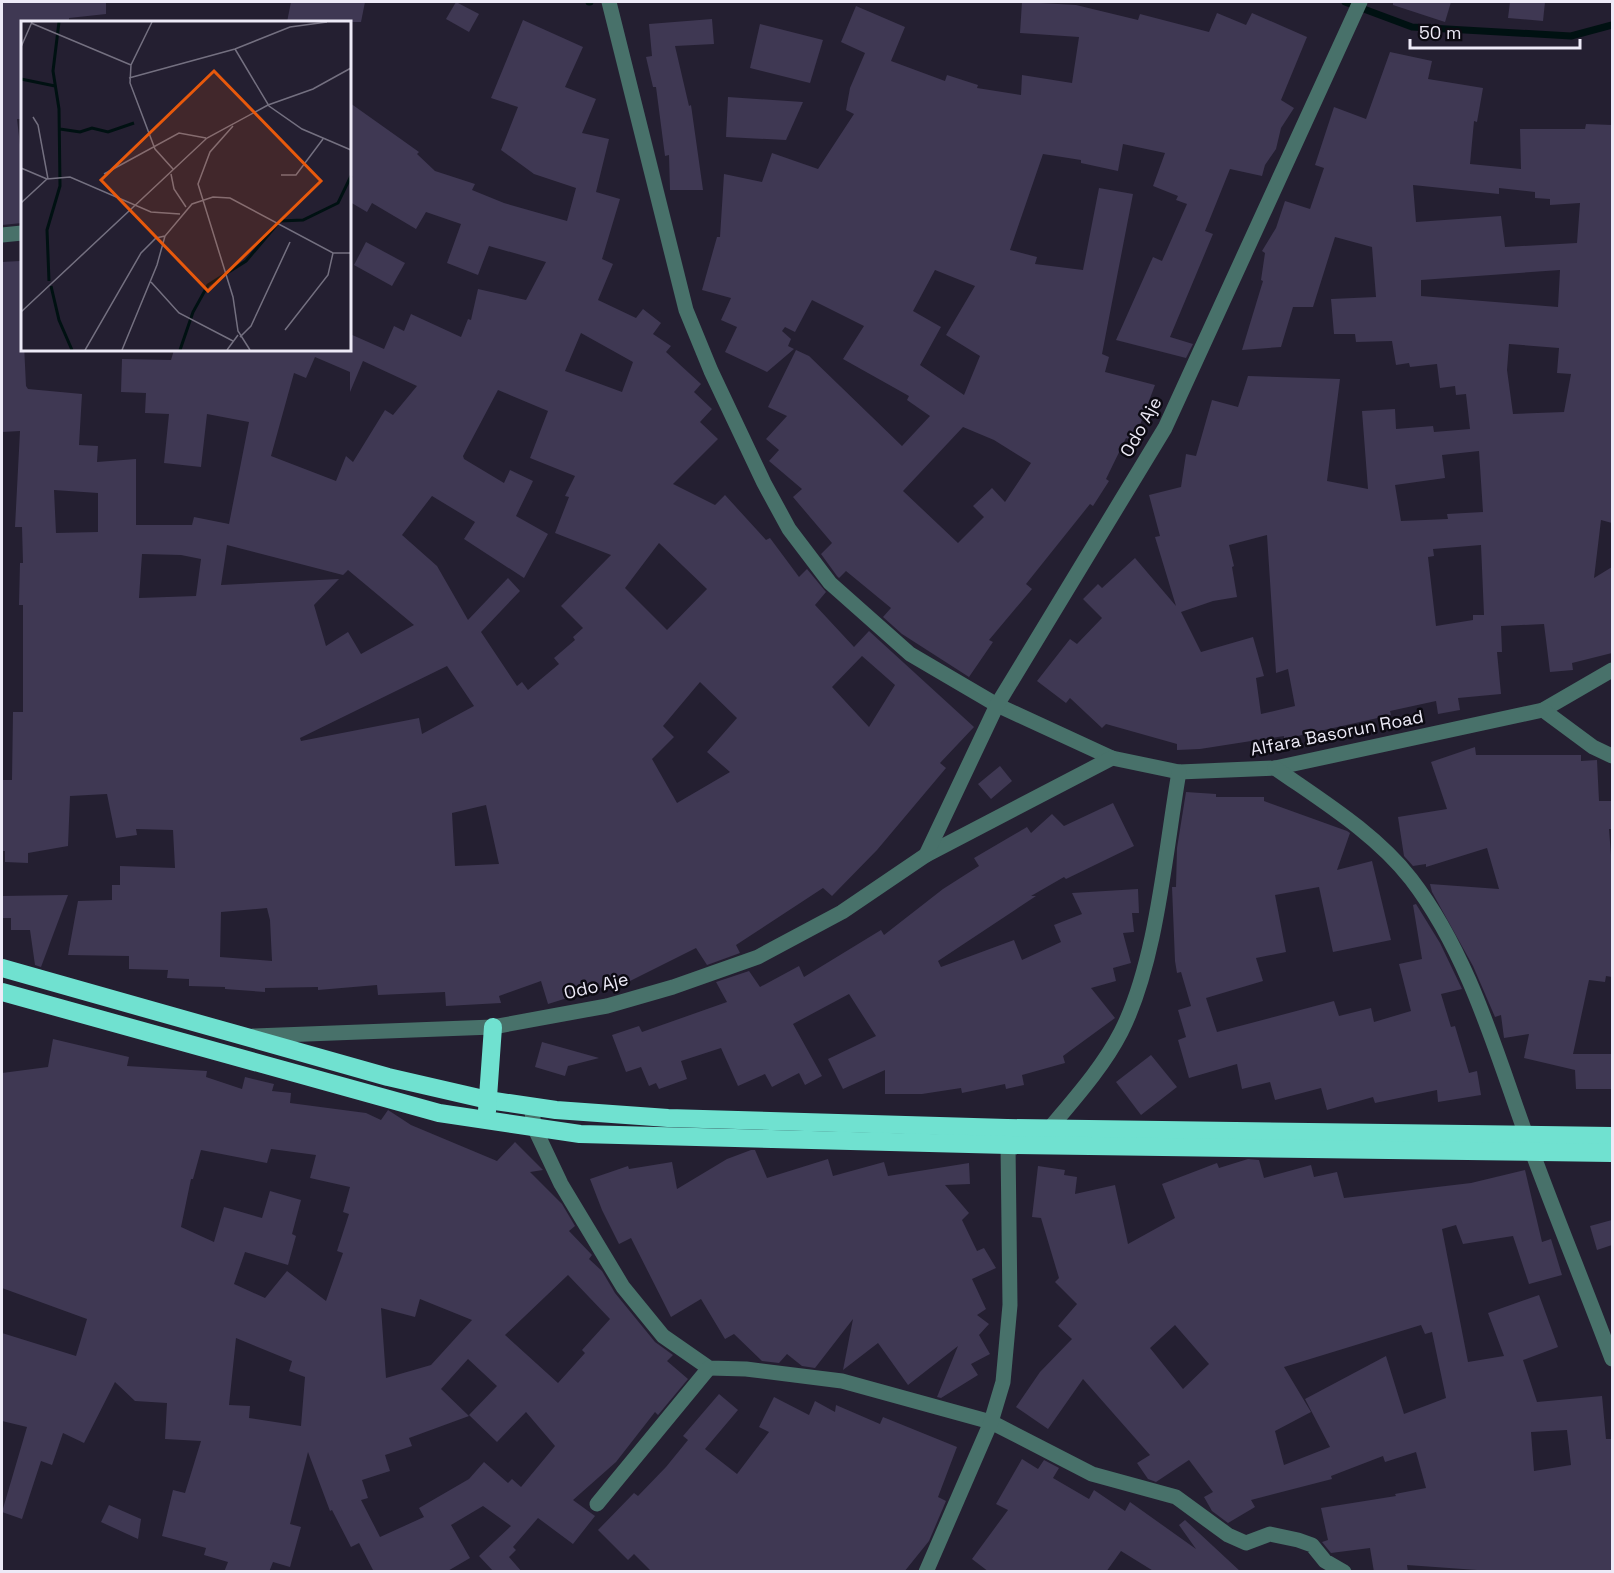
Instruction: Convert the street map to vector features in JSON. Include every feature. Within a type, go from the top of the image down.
[{"type":"highway","points":[[2,968],[388,1077],[488,1100],[600,1115],[1050,1128],[1612,1136]]},
{"type":"highway","points":[[2,992],[384,1099],[485,1121],[535,1129],[643,1137],[1008,1145],[1612,1153]]},
{"type":"highway","points":[[485,1121],[493,1027]]},
{"type":"street","name":"Alfara Basorun Road","points":[[609,2],[686,310],[711,372],[789,529],[830,583],[910,654],[997,705],[1112,758],[1179,772],[1275,768],[1543,710],[1612,670]]},
{"type":"street","name":"Odo Aje","points":[[926,855],[997,705],[1165,428],[1360,2]]},
{"type":"street","points":[[2,235],[21,233]]},
{"type":"street","points":[[1543,710],[1593,747],[1612,756]]},
{"type":"street","name":"Odo Aje","points":[[241,1036],[493,1027],[607,1006],[673,987],[758,957],[842,912],[926,855],[1112,758]]},
{"type":"street","points":[[1275,768],[1375,840],[1411,879],[1469,981],[1504,1068],[1526,1135],[1612,1359]]},
{"type":"street","points":[[1050,1128],[1092,1077],[1120,1033],[1138,992],[1148,952],[1179,772]]},
{"type":"street","points":[[531,1107],[535,1129],[561,1184],[623,1287],[663,1336],[709,1368],[746,1369],[842,1381],[991,1422],[1092,1474],[1176,1497],[1228,1535],[1246,1543],[1270,1534],[1312,1545],[1325,1561],[1344,1572]]},
{"type":"street","points":[[926,1572],[991,1422],[1003,1382],[1010,1305],[1008,1145]]},
{"type":"street","points":[[597,1504],[709,1368]]},
{"type":"building","points":[[2,2],[106,2],[106,14],[69,18],[69,21],[21,21],[21,119],[17,119],[21,153],[21,223],[2,225]]},
{"type":"building","points":[[291,2],[365,2],[361,22],[287,21]]},
{"type":"building","points":[[456,2],[479,14],[469,32],[446,19]]},
{"type":"building","points":[[1022,2],[1076,5],[1138,20],[1140,14],[1209,32],[1217,13],[1246,25],[1252,13],[1307,37],[1281,100],[1294,108],[1281,128],[1276,149],[1265,165],[1262,176],[1230,169],[1205,231],[1213,234],[1170,337],[1193,344],[1186,358],[1116,340],[1153,257],[1162,261],[1187,204],[1176,200],[1178,196],[1153,186],[1165,153],[1123,144],[1118,171],[1081,163],[1081,160],[1043,154],[1010,250],[1037,257],[1035,264],[1083,270],[1099,188],[1133,194],[1102,354],[1109,357],[1105,372],[1155,385],[1134,441],[1126,438],[1106,479],[1109,481],[1093,506],[1090,504],[1026,584],[1032,589],[989,640],[993,642],[969,677],[902,634],[883,617],[891,608],[846,571],[839,578],[837,576],[821,554],[832,543],[793,497],[802,489],[769,461],[779,450],[766,439],[787,416],[768,407],[796,350],[809,356],[902,446],[930,416],[907,400],[909,396],[843,359],[864,326],[812,300],[795,332],[785,327],[782,331],[791,339],[788,346],[794,349],[767,372],[725,352],[737,327],[721,320],[731,298],[702,290],[717,237],[720,237],[724,174],[762,182],[772,153],[818,169],[854,114],[846,110],[850,88],[865,53],[841,42],[856,6],[905,27],[891,61],[945,81],[947,75],[978,85],[977,88],[1021,95],[1022,75],[1072,83],[1079,37],[1020,33]],"holes":[[[935,270],[975,286],[946,335],[980,356],[964,395],[920,365],[941,327],[913,311]],[[963,427],[994,440],[1031,463],[1005,502],[992,488],[973,506],[984,517],[958,543],[903,491]]]},
{"type":"building","points":[[1393,2],[1451,2],[1445,22],[1393,5]]},
{"type":"building","points":[[1510,2],[1545,2],[1543,21],[1508,18]]},
{"type":"building","points":[[712,19],[714,44],[675,46],[689,106],[691,105],[703,190],[670,190],[669,155],[665,156],[656,87],[653,87],[646,57],[652,56],[649,24]]},
{"type":"building","points":[[523,20],[583,47],[565,87],[596,99],[582,133],[609,139],[596,192],[620,199],[602,259],[613,264],[598,300],[636,318],[643,309],[661,323],[653,334],[671,346],[666,352],[701,384],[694,392],[712,409],[700,422],[718,439],[673,484],[715,505],[725,495],[766,540],[770,538],[799,577],[807,569],[826,592],[815,605],[854,647],[869,631],[974,727],[940,763],[946,768],[877,850],[832,896],[823,888],[736,945],[740,953],[707,965],[696,948],[620,986],[619,982],[548,1004],[541,981],[499,996],[501,1003],[446,1006],[445,992],[378,995],[377,985],[318,990],[318,987],[265,988],[265,992],[225,989],[225,987],[189,986],[189,979],[167,978],[168,970],[129,969],[129,956],[68,955],[78,901],[112,900],[112,885],[120,885],[120,866],[175,868],[173,830],[136,829],[137,835],[116,838],[107,794],[70,796],[68,846],[28,853],[28,863],[5,862],[5,851],[2,851],[2,780],[12,780],[13,712],[23,712],[23,605],[19,605],[20,563],[23,563],[22,527],[15,527],[20,431],[2,432],[2,262],[20,261],[21,351],[24,351],[26,386],[28,389],[82,394],[79,445],[98,446],[97,462],[136,459],[136,525],[192,525],[194,517],[229,524],[249,422],[207,414],[201,467],[164,463],[169,414],[145,413],[146,393],[121,392],[122,359],[171,360],[174,351],[351,351],[351,334],[384,349],[394,326],[404,331],[411,314],[461,337],[468,319],[471,320],[478,289],[526,300],[546,262],[489,246],[478,275],[447,263],[461,224],[426,212],[416,229],[372,203],[367,212],[351,203],[351,104],[419,152],[417,154],[435,171],[475,184],[472,190],[504,203],[567,221],[576,188],[534,174],[501,150],[518,107],[491,98]],"holes":[[[581,333],[633,362],[622,392],[565,371]],[[315,357],[350,372],[350,392],[363,361],[417,386],[393,415],[385,410],[353,462],[346,456],[336,481],[271,456],[294,373],[306,378]],[[498,390],[548,411],[530,458],[575,476],[565,496],[569,497],[555,533],[611,555],[561,606],[583,628],[573,637],[575,640],[554,658],[559,664],[528,690],[522,682],[517,686],[481,632],[520,591],[508,578],[468,620],[437,566],[402,535],[432,496],[475,522],[464,539],[524,578],[548,534],[516,516],[533,481],[510,470],[504,483],[464,459],[463,456]],[[54,490],[98,493],[98,532],[56,533]],[[659,543],[707,589],[667,630],[625,588]],[[227,545],[343,575],[348,570],[414,625],[361,654],[348,632],[326,646],[314,605],[339,579],[221,585]],[[142,554],[181,555],[201,559],[196,596],[139,598]],[[862,656],[895,685],[869,727],[832,687]],[[447,666],[474,706],[422,734],[419,718],[301,741],[300,738]],[[700,682],[737,718],[707,752],[730,772],[677,803],[652,759],[674,737],[663,726]],[[486,805],[499,864],[455,866],[452,813]],[[267,908],[270,920],[272,961],[220,957],[221,912]]]},
{"type":"building","points":[[760,24],[823,40],[810,83],[750,68]]},
{"type":"building","points":[[1390,52],[1432,61],[1428,79],[1483,88],[1477,122],[1474,121],[1470,164],[1521,169],[1520,129],[1585,129],[1586,124],[1612,125],[1612,523],[1601,520],[1594,578],[1612,567],[1612,653],[1572,663],[1573,670],[1550,672],[1544,624],[1501,626],[1502,652],[1497,652],[1501,694],[1458,698],[1460,710],[1438,714],[1436,701],[1390,711],[1391,715],[1284,739],[1284,736],[1200,749],[1177,750],[1177,744],[1106,724],[1102,728],[1070,698],[1066,703],[1037,681],[1070,639],[1077,644],[1102,618],[1083,599],[1098,584],[1102,588],[1135,558],[1176,606],[1155,537],[1160,536],[1149,495],[1181,487],[1186,454],[1196,456],[1212,400],[1238,407],[1248,376],[1340,379],[1327,481],[1368,489],[1362,411],[1395,409],[1396,429],[1433,426],[1434,432],[1470,429],[1466,394],[1456,395],[1455,386],[1440,388],[1437,364],[1410,367],[1409,363],[1396,365],[1392,341],[1356,342],[1355,334],[1334,334],[1331,299],[1376,297],[1372,247],[1335,237],[1313,307],[1293,307],[1281,347],[1242,350],[1263,281],[1261,280],[1265,253],[1262,251],[1276,228],[1285,201],[1310,209],[1324,168],[1315,165],[1334,107],[1366,119]],"holes":[[[1413,185],[1499,194],[1499,188],[1535,192],[1535,198],[1550,199],[1550,205],[1580,203],[1577,243],[1505,247],[1501,216],[1416,222]],[[1560,270],[1558,307],[1421,296],[1421,280]],[[1509,344],[1559,348],[1557,373],[1571,374],[1564,412],[1513,414],[1507,370]],[[1479,451],[1483,512],[1447,514],[1448,519],[1401,521],[1395,485],[1445,478],[1442,455]],[[1267,535],[1276,673],[1288,669],[1295,706],[1261,714],[1256,678],[1264,676],[1253,637],[1201,652],[1181,612],[1213,601],[1237,597],[1232,567],[1234,566],[1229,545]],[[1481,545],[1484,615],[1473,615],[1473,620],[1436,626],[1428,557],[1434,556],[1433,549]]]},
{"type":"building","points":[[728,97],[803,102],[786,140],[726,137]]},
{"type":"building","points":[[366,242],[405,263],[392,286],[354,265]]},
{"type":"building","points":[[1475,747],[1476,755],[1581,755],[1581,761],[1597,760],[1599,801],[1612,801],[1612,829],[1609,829],[1612,868],[1612,977],[1606,976],[1605,982],[1589,980],[1573,1054],[1612,1054],[1612,1089],[1576,1089],[1575,1070],[1524,1058],[1529,1034],[1504,1038],[1501,1015],[1495,1017],[1473,966],[1432,892],[1430,884],[1499,889],[1487,848],[1426,867],[1426,864],[1413,866],[1404,856],[1398,817],[1447,809],[1431,762]]},
{"type":"building","points":[[1000,766],[1012,781],[991,799],[978,784]]},
{"type":"building","points":[[1186,792],[1216,794],[1216,797],[1264,797],[1264,801],[1350,833],[1337,870],[1372,861],[1391,940],[1333,952],[1319,887],[1275,895],[1286,952],[1256,958],[1263,981],[1206,998],[1217,1032],[1334,1001],[1339,1016],[1371,1008],[1374,1022],[1411,1011],[1399,964],[1422,959],[1413,905],[1416,904],[1440,943],[1462,989],[1441,994],[1451,1027],[1455,1026],[1469,1073],[1477,1071],[1481,1095],[1438,1102],[1437,1090],[1375,1103],[1373,1097],[1327,1110],[1321,1088],[1275,1100],[1270,1082],[1242,1089],[1237,1064],[1189,1078],[1178,1040],[1186,1037],[1178,1010],[1191,1006],[1181,972],[1177,973],[1175,961],[1172,887],[1176,887],[1177,848]]},
{"type":"building","points":[[1113,803],[1134,846],[1066,879],[1064,877],[1031,896],[1036,896],[938,961],[941,967],[1014,940],[1022,960],[1061,942],[1054,925],[1082,914],[1072,893],[1138,889],[1139,913],[1132,913],[1134,932],[1123,933],[1131,963],[1113,968],[1116,981],[1091,988],[1115,1018],[1063,1056],[1065,1063],[1022,1075],[1024,1085],[1006,1089],[1005,1084],[962,1093],[961,1088],[922,1094],[885,1094],[885,1070],[843,1089],[828,1059],[876,1036],[849,994],[793,1024],[822,1076],[805,1085],[799,1073],[772,1087],[765,1074],[738,1086],[721,1048],[681,1061],[687,1079],[659,1089],[656,1083],[649,1086],[641,1067],[626,1072],[612,1035],[639,1026],[642,1032],[727,1002],[716,982],[749,971],[760,987],[799,966],[804,977],[881,930],[884,935],[943,889],[979,866],[974,858],[1027,827],[1031,833],[1052,814],[1064,826]]},
{"type":"building","points":[[68,895],[41,967],[35,965],[30,930],[11,930],[11,918],[2,918],[2,896]]},
{"type":"building","points":[[53,1039],[129,1057],[127,1066],[207,1071],[206,1077],[242,1089],[245,1077],[274,1084],[272,1091],[291,1093],[290,1103],[366,1113],[381,1120],[388,1110],[411,1125],[497,1161],[515,1142],[543,1170],[530,1172],[562,1204],[575,1226],[569,1231],[592,1255],[589,1259],[602,1271],[615,1293],[655,1342],[673,1355],[667,1361],[688,1379],[658,1415],[655,1412],[616,1462],[573,1500],[595,1516],[573,1544],[538,1518],[513,1547],[516,1550],[509,1557],[522,1572],[494,1572],[479,1556],[511,1526],[483,1506],[451,1525],[470,1558],[446,1572],[374,1572],[359,1543],[351,1547],[332,1510],[330,1511],[308,1452],[290,1524],[301,1527],[290,1567],[273,1562],[269,1572],[224,1572],[228,1562],[204,1555],[206,1548],[162,1536],[173,1490],[185,1493],[201,1441],[165,1439],[167,1403],[135,1401],[115,1382],[84,1443],[63,1433],[52,1465],[41,1461],[22,1519],[2,1512],[27,1427],[2,1421],[2,1333],[76,1356],[87,1319],[2,1288],[2,1073],[48,1067]],"holes":[[[271,1149],[316,1155],[310,1178],[350,1187],[343,1212],[349,1214],[337,1251],[343,1253],[326,1301],[287,1271],[265,1298],[234,1284],[245,1252],[288,1265],[296,1236],[292,1234],[301,1200],[270,1191],[262,1218],[224,1207],[214,1242],[181,1227],[191,1179],[193,1179],[201,1150],[267,1163]],[[568,1275],[610,1319],[582,1350],[585,1353],[558,1383],[505,1335]],[[420,1299],[472,1320],[431,1365],[386,1378],[381,1308],[415,1317]],[[236,1338],[292,1361],[289,1371],[305,1377],[301,1426],[249,1418],[250,1406],[229,1405]],[[468,1359],[497,1386],[469,1415],[497,1442],[526,1412],[555,1446],[521,1487],[512,1479],[508,1483],[484,1462],[469,1479],[419,1508],[424,1517],[380,1537],[361,1500],[368,1498],[362,1480],[390,1471],[385,1455],[412,1446],[409,1438],[469,1416],[441,1389]]]},
{"type":"building","points":[[542,1042],[599,1058],[568,1066],[565,1076],[535,1067]]},
{"type":"building","points":[[1151,1055],[1177,1087],[1141,1115],[1116,1082]]},
{"type":"building","points":[[755,1150],[767,1178],[828,1159],[833,1176],[884,1162],[888,1176],[969,1163],[970,1184],[945,1185],[969,1213],[962,1220],[977,1251],[984,1248],[996,1268],[972,1279],[986,1309],[977,1315],[989,1324],[979,1335],[990,1354],[971,1364],[978,1375],[941,1398],[937,1397],[958,1346],[908,1385],[878,1343],[843,1370],[853,1319],[815,1368],[802,1366],[787,1354],[779,1363],[762,1361],[734,1334],[725,1339],[701,1299],[671,1317],[631,1238],[619,1244],[590,1179],[628,1166],[629,1169],[672,1162],[677,1189],[727,1159]]},
{"type":"building","points":[[1248,1159],[1259,1160],[1264,1178],[1311,1165],[1314,1177],[1337,1172],[1344,1198],[1471,1183],[1525,1170],[1542,1242],[1551,1239],[1562,1275],[1529,1284],[1513,1236],[1463,1244],[1456,1225],[1442,1229],[1468,1362],[1504,1356],[1488,1313],[1539,1295],[1558,1347],[1523,1360],[1537,1402],[1602,1396],[1606,1439],[1612,1439],[1612,1572],[1505,1572],[1407,1565],[1408,1572],[1374,1572],[1370,1548],[1331,1553],[1322,1542],[1328,1540],[1321,1508],[1396,1496],[1395,1494],[1426,1488],[1416,1452],[1385,1462],[1383,1456],[1331,1476],[1332,1479],[1251,1500],[1255,1507],[1228,1523],[1212,1511],[1204,1497],[1213,1492],[1189,1460],[1156,1482],[1148,1479],[1137,1463],[1150,1455],[1083,1379],[1048,1429],[1016,1407],[1040,1372],[1072,1339],[1058,1326],[1077,1304],[1055,1282],[1059,1278],[1041,1218],[1032,1217],[1038,1166],[1065,1170],[1064,1175],[1077,1177],[1075,1194],[1115,1185],[1128,1244],[1175,1218],[1162,1184],[1217,1163],[1219,1168]],"holes":[[[1175,1325],[1209,1364],[1183,1389],[1150,1348]],[[1421,1325],[1425,1334],[1432,1332],[1446,1398],[1404,1414],[1386,1356],[1305,1399],[1330,1447],[1284,1465],[1275,1431],[1311,1412],[1284,1367]],[[1567,1430],[1571,1465],[1534,1471],[1531,1432]]]},
{"type":"building","points":[[1612,1220],[1612,1245],[1597,1250],[1590,1226]]},
{"type":"building","points":[[719,1394],[738,1410],[705,1449],[737,1474],[769,1432],[759,1427],[774,1397],[809,1415],[815,1401],[835,1412],[836,1405],[880,1424],[883,1417],[957,1447],[938,1497],[946,1501],[929,1541],[904,1572],[652,1572],[634,1554],[628,1560],[598,1530],[634,1493],[638,1496],[666,1467],[688,1440],[683,1436]]},
{"type":"building","points":[[1022,1459],[1038,1469],[1044,1460],[1059,1468],[1053,1478],[1089,1499],[1094,1490],[1125,1511],[1130,1502],[1196,1549],[1179,1525],[1185,1520],[1241,1572],[1155,1572],[1121,1551],[1106,1572],[989,1572],[972,1559],[1008,1510],[996,1504]]},
{"type":"building","points":[[109,1505],[141,1519],[138,1539],[101,1522]]},
{"type":"waterway","points":[[1345,2],[1412,27],[1571,36],[1612,25]]}]
